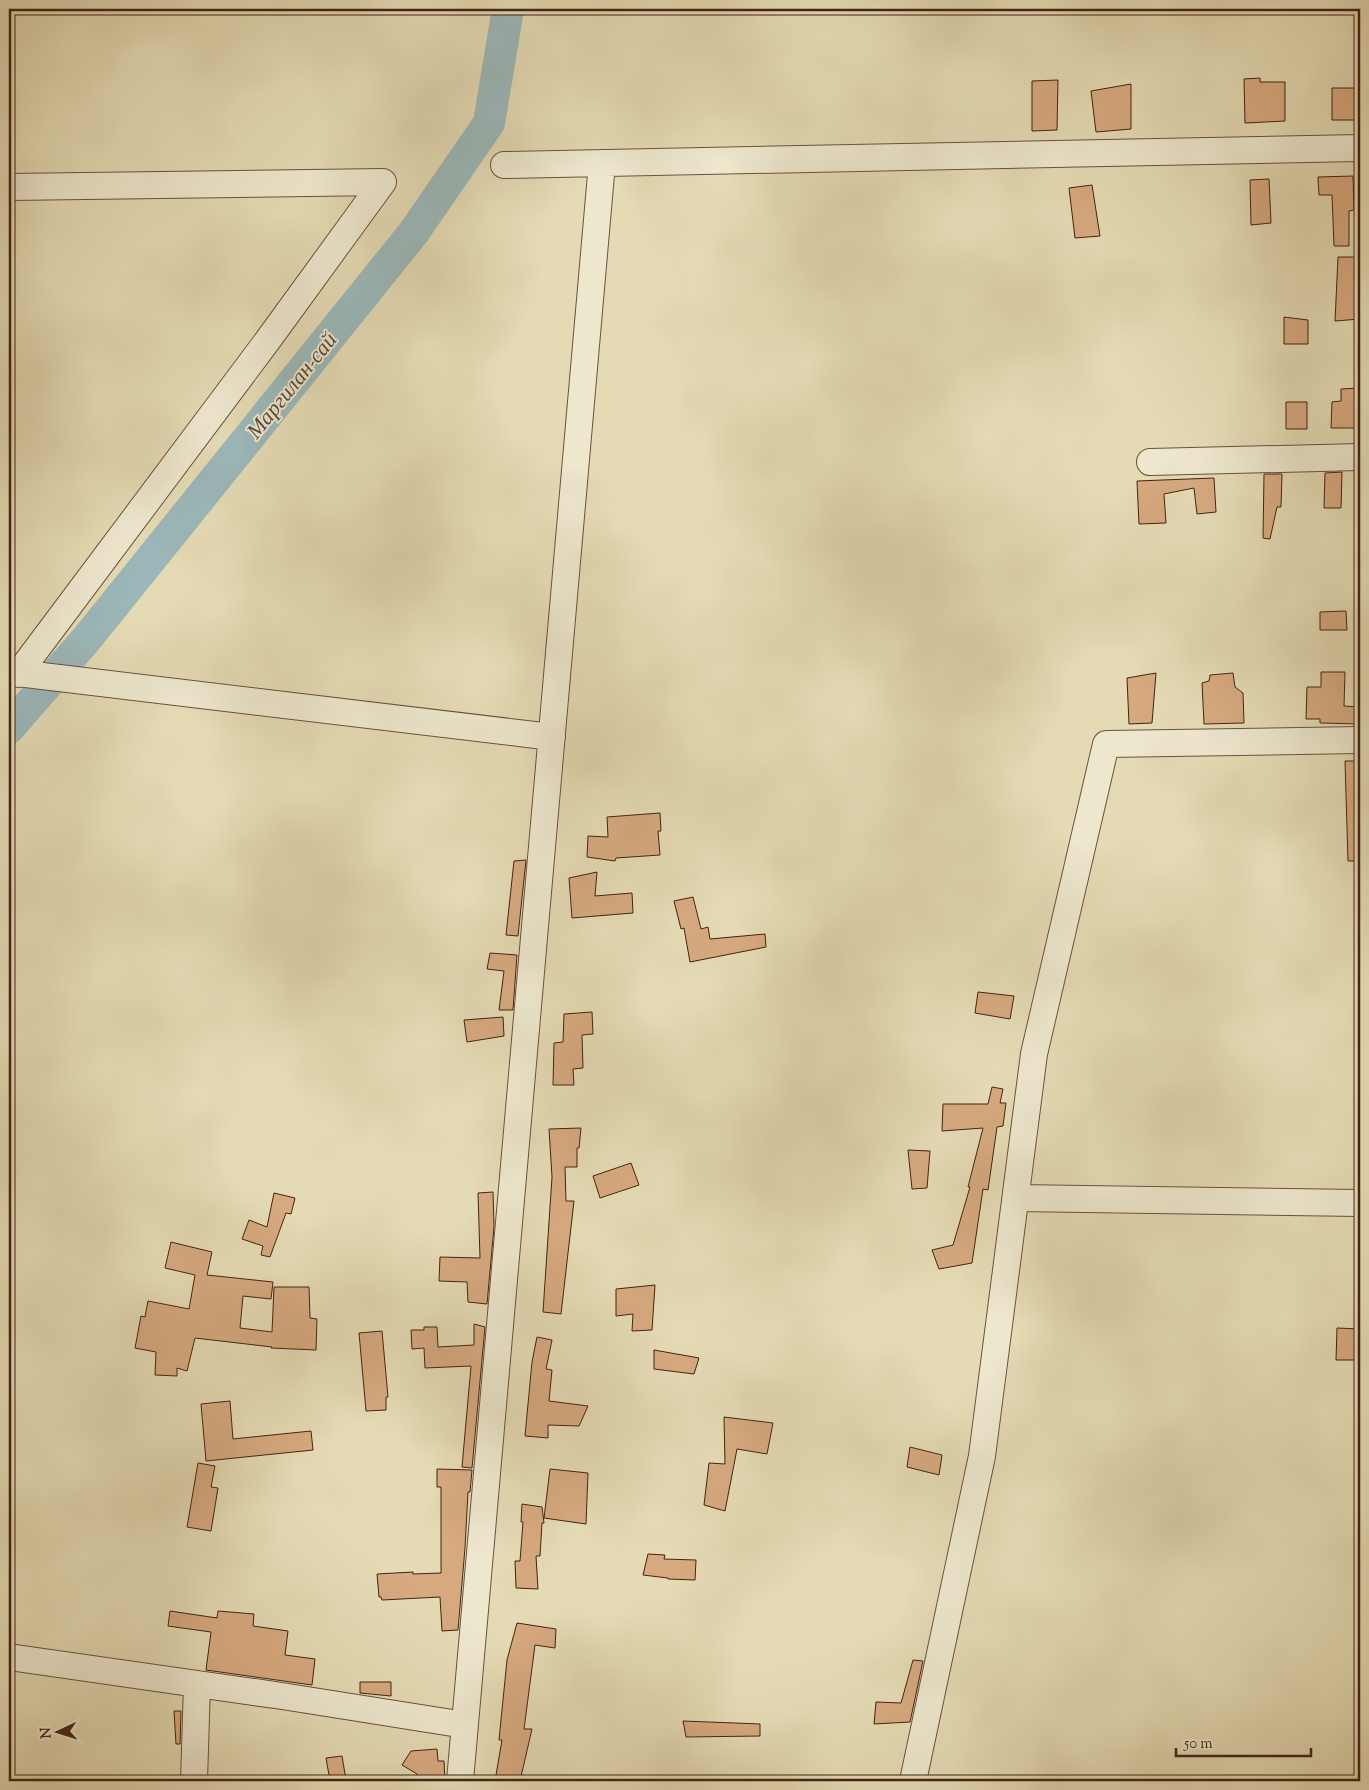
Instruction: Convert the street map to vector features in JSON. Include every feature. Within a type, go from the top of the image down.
[{"type":"street","points":[[504,165],[1360,148]]},
{"type":"street","points":[[460,1781],[602,163]]},
{"type":"street","points":[[9,187],[383,182],[268,340],[13,673]]},
{"type":"street","points":[[1150,462],[1360,457]]},
{"type":"street","points":[[13,673],[552,737]]},
{"type":"street","points":[[913,1781],[982,1456],[1034,1054],[1106,744],[1360,740]]},
{"type":"street","points":[[1016,1198],[1360,1203]]},
{"type":"street","points":[[9,1657],[465,1725]]},
{"type":"street","points":[[194,1781],[197,1684]]},
{"type":"building","points":[[1260,78],[1260,82],[1285,82],[1285,121],[1245,123],[1244,79]]},
{"type":"building","points":[[1058,80],[1057,130],[1032,131],[1032,81]]},
{"type":"building","points":[[1131,84],[1131,129],[1096,132],[1091,91]]},
{"type":"building","points":[[1332,88],[1360,88],[1360,120],[1332,120]]},
{"type":"building","points":[[1353,176],[1354,210],[1349,211],[1349,246],[1334,246],[1332,195],[1319,195],[1318,177]]},
{"type":"building","points":[[1269,179],[1271,223],[1251,225],[1250,180]]},
{"type":"building","points":[[1092,185],[1100,236],[1075,238],[1069,188]]},
{"type":"building","points":[[1338,257],[1360,257],[1360,319],[1335,321]]},
{"type":"building","points":[[1284,317],[1308,320],[1308,344],[1284,344]]},
{"type":"building","points":[[1360,388],[1360,428],[1331,428],[1332,402],[1341,401],[1341,389]]},
{"type":"building","points":[[1286,402],[1307,402],[1307,429],[1286,429]]},
{"type":"building","points":[[1342,472],[1341,508],[1324,508],[1325,473]]},
{"type":"building","points":[[1264,474],[1282,474],[1281,507],[1277,507],[1270,539],[1263,538]]},
{"type":"building","points":[[1214,478],[1216,512],[1197,514],[1194,488],[1164,494],[1166,523],[1139,524],[1137,481]]},
{"type":"building","points":[[1346,611],[1347,630],[1320,630],[1320,612]]},
{"type":"building","points":[[1321,672],[1345,672],[1344,706],[1360,707],[1360,724],[1320,723],[1320,719],[1306,719],[1307,687],[1321,687]]},
{"type":"building","points":[[1156,673],[1152,723],[1129,724],[1127,678]]},
{"type":"building","points":[[1233,673],[1235,687],[1243,693],[1244,723],[1204,724],[1202,683],[1209,681],[1210,675]]},
{"type":"building","points":[[1345,761],[1360,761],[1360,861],[1348,861]]},
{"type":"building","points":[[660,813],[661,831],[658,831],[660,855],[616,858],[615,861],[587,857],[588,836],[608,837],[607,817]]},
{"type":"building","points":[[526,860],[518,936],[506,935],[514,861]]},
{"type":"building","points":[[597,872],[595,896],[632,893],[633,913],[572,918],[569,878]]},
{"type":"building","points":[[693,897],[701,929],[708,927],[710,939],[765,934],[766,947],[690,962],[684,928],[681,929],[674,901]]},
{"type":"building","points":[[490,953],[517,955],[513,1010],[499,1010],[504,971],[487,969]]},
{"type":"building","points":[[978,992],[1014,996],[1010,1019],[975,1013]]},
{"type":"building","points":[[592,1012],[593,1034],[582,1035],[583,1068],[573,1069],[574,1085],[553,1085],[554,1043],[563,1042],[564,1014]]},
{"type":"building","points":[[503,1017],[504,1036],[467,1042],[464,1020]]},
{"type":"building","points":[[992,1087],[1003,1089],[1000,1103],[1006,1103],[1003,1126],[997,1127],[988,1190],[983,1189],[972,1263],[939,1269],[932,1250],[953,1245],[970,1187],[968,1187],[983,1128],[942,1131],[943,1104],[988,1104]]},
{"type":"building","points":[[581,1128],[579,1148],[577,1148],[577,1167],[565,1167],[566,1201],[574,1201],[561,1314],[543,1312],[552,1177],[549,1129]]},
{"type":"building","points":[[908,1150],[930,1151],[927,1188],[912,1189]]},
{"type":"building","points":[[631,1163],[639,1185],[600,1198],[593,1176]]},
{"type":"building","points":[[493,1192],[494,1227],[487,1304],[468,1302],[467,1282],[439,1281],[440,1257],[480,1258],[478,1193]]},
{"type":"building","points":[[274,1193],[295,1198],[291,1214],[286,1213],[270,1257],[261,1255],[263,1246],[242,1239],[249,1220],[267,1227]]},
{"type":"building","points":[[171,1242],[212,1252],[207,1275],[273,1282],[271,1299],[243,1296],[240,1328],[272,1332],[274,1287],[309,1287],[310,1318],[317,1319],[316,1350],[271,1348],[195,1338],[187,1371],[177,1368],[177,1376],[155,1375],[156,1352],[135,1348],[141,1316],[145,1317],[148,1301],[189,1309],[195,1275],[165,1268]]},
{"type":"building","points":[[655,1285],[652,1330],[632,1331],[633,1314],[616,1316],[616,1289]]},
{"type":"building","points":[[474,1324],[485,1327],[472,1468],[462,1467],[471,1366],[425,1368],[424,1348],[412,1349],[411,1330],[437,1327],[438,1347],[474,1345]]},
{"type":"building","points":[[1337,1328],[1360,1329],[1360,1360],[1336,1360]]},
{"type":"building","points":[[382,1331],[388,1397],[386,1397],[386,1410],[366,1411],[359,1333]]},
{"type":"building","points":[[537,1337],[552,1340],[546,1369],[552,1370],[549,1401],[588,1406],[579,1426],[548,1425],[548,1438],[525,1436],[532,1362]]},
{"type":"building","points":[[654,1350],[699,1358],[694,1374],[654,1369]]},
{"type":"building","points":[[230,1401],[233,1439],[311,1431],[313,1450],[206,1461],[201,1404]]},
{"type":"building","points":[[724,1417],[773,1423],[767,1454],[737,1449],[725,1511],[704,1505],[709,1463],[725,1464]]},
{"type":"building","points":[[910,1447],[942,1455],[939,1475],[907,1467]]},
{"type":"building","points":[[198,1463],[215,1466],[211,1487],[218,1488],[211,1531],[187,1527]]},
{"type":"building","points":[[437,1469],[472,1470],[470,1492],[468,1492],[458,1630],[442,1631],[440,1597],[382,1600],[379,1597],[377,1574],[441,1573],[441,1487],[437,1487]]},
{"type":"building","points":[[550,1469],[588,1473],[586,1524],[544,1518]]},
{"type":"building","points":[[522,1504],[542,1507],[544,1523],[542,1523],[540,1556],[536,1556],[538,1589],[516,1588],[515,1561],[520,1561],[523,1522],[521,1522]]},
{"type":"building","points":[[648,1554],[665,1555],[664,1559],[696,1560],[695,1580],[668,1579],[643,1575]]},
{"type":"building","points":[[170,1611],[217,1618],[218,1611],[254,1614],[253,1626],[288,1631],[285,1655],[315,1659],[312,1685],[206,1670],[211,1632],[168,1626]]},
{"type":"building","points":[[517,1623],[556,1629],[555,1648],[535,1645],[524,1729],[532,1729],[520,1781],[495,1781],[502,1740],[499,1740],[507,1660]]},
{"type":"building","points":[[913,1660],[923,1661],[910,1722],[874,1724],[876,1702],[901,1703]]},
{"type":"building","points":[[360,1682],[391,1682],[391,1696],[360,1693]]},
{"type":"building","points":[[174,1711],[181,1711],[180,1744],[176,1744]]},
{"type":"building","points":[[683,1721],[760,1724],[760,1736],[686,1737]]},
{"type":"building","points":[[437,1749],[438,1761],[444,1761],[445,1781],[417,1781],[417,1774],[402,1765],[411,1751]]},
{"type":"building","points":[[342,1756],[346,1780],[330,1781],[326,1758]]},
{"type":"waterway","name":"Маргилан-сай","points":[[9,728],[89,636],[414,232],[489,123],[508,9]]}]
